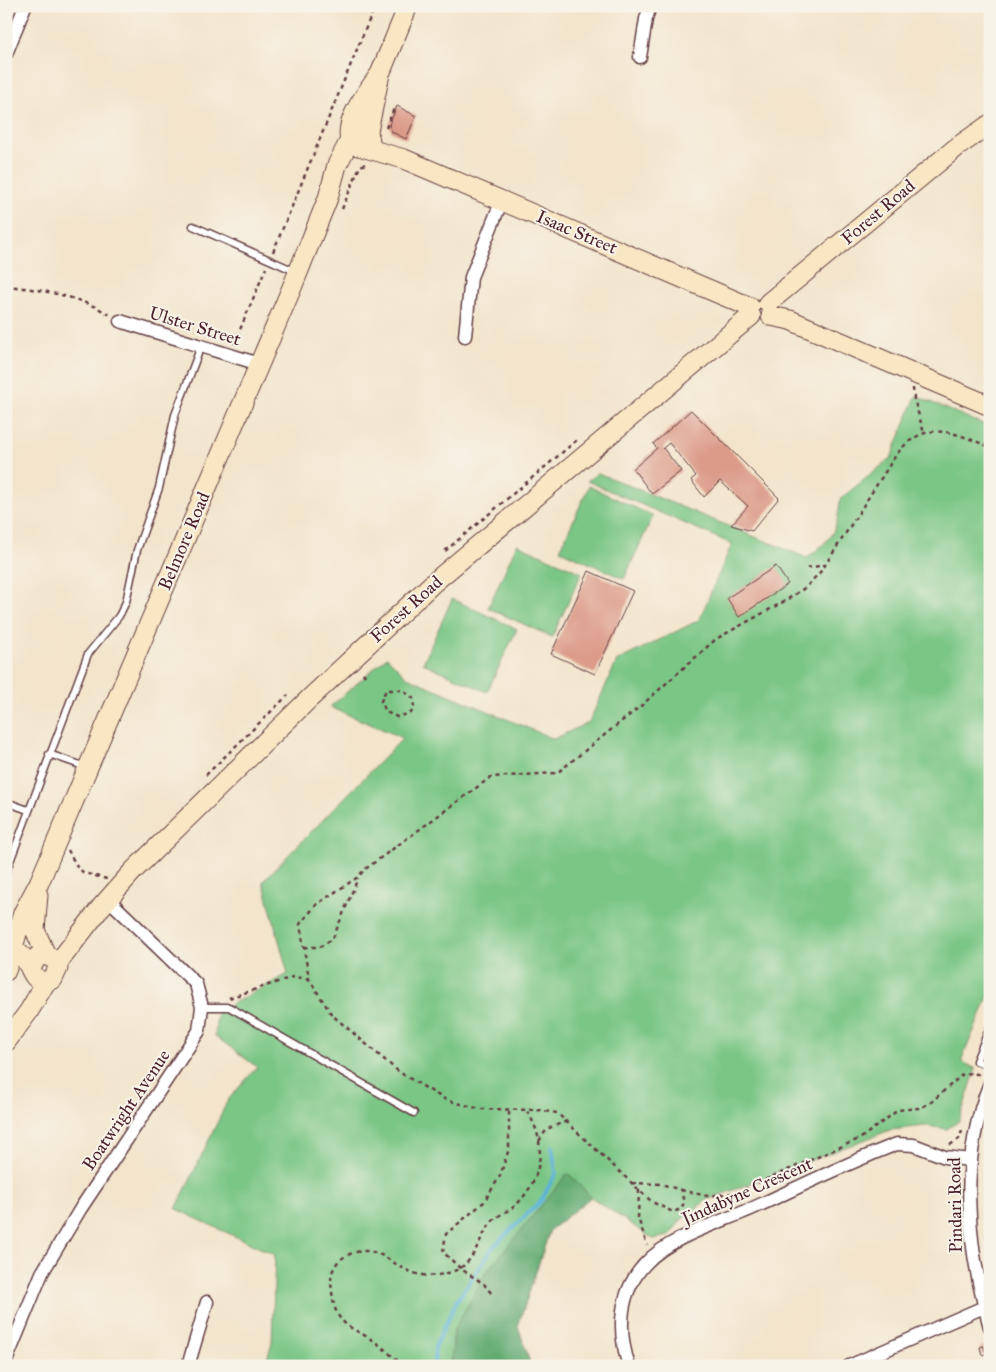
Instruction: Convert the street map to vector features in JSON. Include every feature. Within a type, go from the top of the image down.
[{"type":"street","points":[[6,54],[25,6]]},
{"type":"street","name":"Belmore Road","points":[[6,970],[12,940],[26,905],[39,884],[328,198],[338,187],[363,138],[380,74],[408,6]]},
{"type":"street","points":[[640,57],[650,6]]},
{"type":"street","name":"Forest Road","points":[[50,958],[85,928],[113,893],[309,699],[432,584],[760,310],[958,147],[990,124]]},
{"type":"street","name":"Isaac Street","points":[[363,138],[404,159],[760,310],[790,320],[990,406]]},
{"type":"street","points":[[465,336],[470,277],[502,200]]},
{"type":"street","name":"Ulster Street","points":[[120,321],[259,364]]},
{"type":"street","name":"Belmore Road","points":[[39,884],[35,930],[50,958]]},
{"type":"street","name":"Boatwright Avenue","points":[[6,1361],[42,1273],[81,1208],[199,1031],[202,1007],[196,984],[113,893]]},
{"type":"street","points":[[12,940],[36,974]]},
{"type":"street","points":[[6,1042],[29,1010],[36,974],[37,956],[50,958],[56,975],[36,974]]},
{"type":"street","name":"Pindari Road","points":[[984,1081],[970,1160],[973,1255],[985,1293],[984,1307],[990,1326]]},
{"type":"street","name":"Jindabyne Crescent","points":[[629,1366],[622,1336],[622,1312],[636,1275],[653,1257],[704,1229],[897,1144],[914,1145],[945,1157],[970,1160]]},
{"type":"street","points":[[188,1366],[207,1302]]},
{"type":"street","points":[[849,1366],[984,1307]]},
{"type":"lane","points":[[193,226],[298,272]]},
{"type":"lane","points":[[6,872],[88,654],[114,624],[126,602],[137,550],[159,488],[175,415],[201,346]]},
{"type":"lane","points":[[49,754],[88,768]]},
{"type":"lane","points":[[6,802],[28,810]]},
{"type":"lane","points":[[202,1007],[229,1007],[414,1113]]},
{"type":"lane","points":[[990,1027],[976,1061],[990,1066]]},
{"type":"path","points":[[233,347],[375,6]]},
{"type":"path","points":[[363,138],[395,106]]},
{"type":"path","points":[[6,286],[25,288],[98,307],[120,321]]},
{"type":"path","points":[[917,375],[913,390],[914,399],[924,433]]},
{"type":"path","points":[[681,1190],[684,1203],[681,1209],[673,1212],[657,1206],[567,1121],[549,1111],[480,1110],[446,1100],[399,1072],[332,1015],[309,979],[300,924],[317,904],[358,877],[364,870],[491,777],[557,773],[642,705],[710,643],[797,594],[813,581],[826,564],[896,455],[908,441],[924,433],[942,430],[990,447]]},
{"type":"path","points":[[807,568],[826,564]]},
{"type":"path","points":[[389,690],[402,690],[413,698],[414,707],[406,716],[392,715],[382,707],[382,696],[389,690]]},
{"type":"path","points":[[56,844],[70,852],[77,867],[84,873],[106,879],[113,893]]},
{"type":"path","points":[[304,947],[320,947],[333,938],[358,877]]},
{"type":"path","points":[[202,1007],[293,977],[309,979]]},
{"type":"path","points":[[978,1074],[982,1063]]},
{"type":"path","points":[[632,1183],[661,1184],[707,1196],[735,1193],[864,1135],[898,1110],[919,1108],[929,1104],[964,1073],[978,1074],[984,1081]]},
{"type":"path","points":[[404,1366],[376,1342],[350,1328],[335,1313],[331,1281],[334,1269],[340,1260],[353,1252],[366,1251],[376,1253],[409,1272],[421,1276],[439,1275],[461,1269],[469,1262],[491,1223],[514,1207],[528,1192],[540,1160],[540,1141],[535,1123],[526,1110]]},
{"type":"path","points":[[490,1293],[484,1284],[461,1269],[443,1252],[446,1234],[484,1202],[500,1176],[509,1149],[509,1111]]},
{"type":"path","points":[[540,1141],[547,1129],[567,1121]]},
{"type":"path","points":[[946,1146],[956,1142],[963,1127]]},
{"type":"path","points":[[864,1135],[867,1140]]},
{"type":"path","points":[[639,1190],[639,1224],[653,1257]]},
{"type":"green space","points":[[916,396],[990,427],[990,993],[961,1061],[976,1069],[959,1121],[947,1129],[926,1126],[890,1130],[707,1200],[682,1219],[669,1236],[653,1239],[591,1197],[568,1173],[454,1330],[451,1366],[265,1366],[272,1342],[275,1255],[176,1209],[228,1100],[257,1067],[215,1036],[217,1012],[288,974],[263,881],[403,738],[330,707],[387,657],[407,677],[554,739],[589,722],[617,661],[699,620],[732,544],[587,481],[598,473],[807,558],[823,545],[832,533],[837,519],[840,499],[891,458]]},
{"type":"green space","points":[[589,486],[653,516],[624,579],[560,550]]},
{"type":"green space","points":[[517,544],[582,573],[552,637],[488,608]]},
{"type":"green space","points":[[452,599],[517,629],[487,692],[423,663]]},
{"type":"green space","points":[[568,1173],[591,1197],[550,1230],[518,1326],[531,1366],[451,1366],[454,1330],[485,1274]]},
{"type":"building","points":[[397,106],[416,116],[406,139],[392,132],[389,125]]},
{"type":"building","points":[[691,410],[779,498],[752,531],[731,525],[748,506],[720,481],[704,497],[691,480],[696,476],[669,443],[663,448],[681,471],[652,494],[633,469],[657,448],[653,444]]},
{"type":"building","points":[[776,566],[788,584],[739,617],[727,598]]},
{"type":"building","points":[[589,571],[633,591],[595,674],[551,654]]},
{"type":"building","points":[[984,1346],[986,1354],[982,1355],[980,1347]]},
{"type":"waterway","points":[[434,1366],[435,1347],[456,1302],[493,1247],[541,1201],[556,1173],[552,1147]]}]
